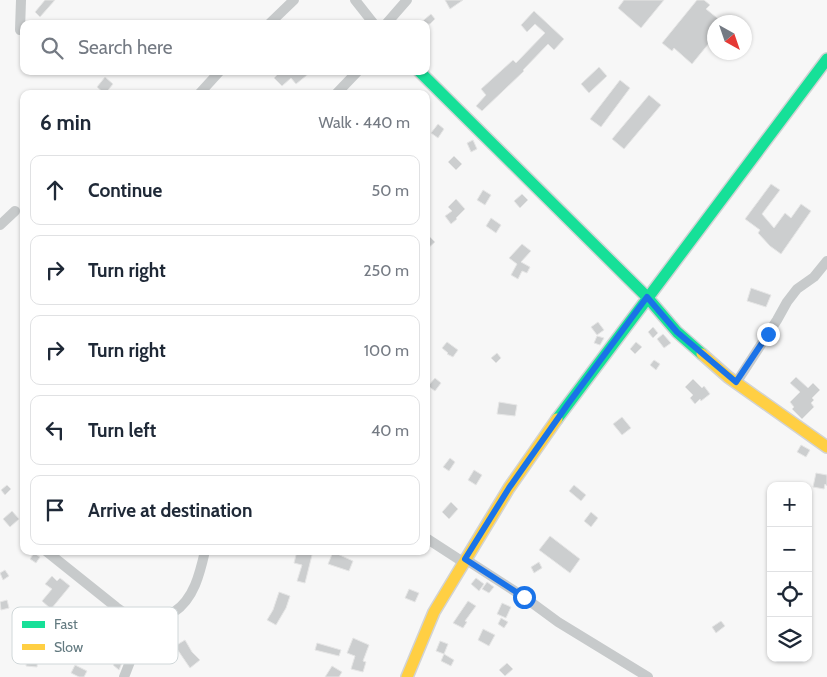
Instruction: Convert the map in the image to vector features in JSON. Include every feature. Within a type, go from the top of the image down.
[{"type":"street","points":[[20,20],[21,0]]},
{"type":"street","points":[[273,20],[294,0]]},
{"type":"street","points":[[355,0],[371,20]]},
{"type":"street","points":[[390,20],[407,0]]},
{"type":"street","points":[[407,677],[434,612],[509,488],[647,297],[827,59]]},
{"type":"street","points":[[203,90],[216,75]]},
{"type":"street","points":[[340,90],[354,75]]},
{"type":"street","points":[[423,75],[647,297],[677,332],[736,382],[827,448]]},
{"type":"street","points":[[0,225],[15,211]]},
{"type":"street","points":[[736,382],[787,302],[797,289],[814,277],[827,261]]},
{"type":"street","points":[[430,540],[524,597],[558,622],[648,677]]},
{"type":"street","points":[[51,555],[116,607]]},
{"type":"street","points":[[178,609],[188,598],[200,572],[204,555]]},
{"type":"street","points":[[124,677],[130,664]]},
{"type":"building","points":[[45,0],[55,0],[40,17],[35,12]]},
{"type":"building","points":[[445,0],[463,0],[450,9]]},
{"type":"building","points":[[624,0],[664,0],[641,28],[618,8]]},
{"type":"building","points":[[697,0],[704,0],[710,5],[706,9],[713,15],[707,15],[707,46],[692,64],[674,48],[672,51],[662,43]]},
{"type":"building","points":[[534,11],[564,39],[554,50],[548,44],[524,71],[482,111],[476,106],[486,95],[481,89],[513,60],[516,63],[545,33],[535,24],[527,32],[521,25]]},
{"type":"building","points":[[431,14],[435,19],[430,24],[430,20],[424,20]]},
{"type":"building","points":[[599,67],[607,76],[589,93],[581,84]]},
{"type":"building","points":[[277,75],[307,75],[296,84],[291,78],[282,86],[274,78]]},
{"type":"building","points":[[105,77],[113,84],[108,90],[100,90],[97,87]]},
{"type":"building","points":[[620,80],[630,88],[601,127],[590,119]]},
{"type":"building","points":[[649,95],[661,105],[624,149],[612,139]]},
{"type":"building","points":[[438,124],[444,129],[438,138],[431,133]]},
{"type":"building","points":[[473,140],[477,149],[471,152],[467,143]]},
{"type":"building","points":[[454,156],[462,164],[456,170],[448,162]]},
{"type":"building","points":[[771,184],[780,190],[762,214],[774,228],[785,213],[791,218],[801,204],[811,211],[781,254],[770,246],[758,233],[760,230],[745,219]]},
{"type":"building","points":[[483,190],[491,195],[485,205],[477,200]]},
{"type":"building","points":[[522,194],[528,200],[520,208],[514,201]]},
{"type":"building","points":[[456,199],[465,209],[451,224],[445,216],[452,211],[448,207]]},
{"type":"building","points":[[491,218],[501,225],[496,233],[486,226]]},
{"type":"building","points":[[430,237],[435,242],[430,246]]},
{"type":"building","points":[[522,244],[531,251],[521,262],[530,267],[527,273],[522,271],[518,279],[511,275],[517,264],[509,258]]},
{"type":"building","points":[[751,288],[771,295],[766,307],[747,301]]},
{"type":"building","points":[[598,322],[604,330],[597,335],[591,327]]},
{"type":"building","points":[[653,327],[658,333],[653,338],[648,332]]},
{"type":"building","points":[[663,334],[671,343],[664,348],[657,339]]},
{"type":"building","points":[[597,336],[604,338],[600,345],[594,343]]},
{"type":"building","points":[[447,342],[458,350],[453,357],[442,348]]},
{"type":"building","points":[[636,342],[642,347],[635,354],[630,349]]},
{"type":"building","points":[[497,353],[501,358],[496,363],[491,358]]},
{"type":"building","points":[[654,360],[660,364],[656,370],[650,365]]},
{"type":"building","points":[[796,377],[808,388],[813,383],[820,390],[812,398],[814,400],[811,403],[814,407],[802,419],[792,409],[794,407],[790,402],[800,392],[790,383]]},
{"type":"building","points":[[435,378],[441,383],[435,391],[430,387],[430,384]]},
{"type":"building","points":[[693,379],[702,388],[704,386],[710,394],[695,404],[690,398],[693,395],[685,387]]},
{"type":"building","points":[[499,402],[517,405],[515,416],[497,414]]},
{"type":"building","points":[[622,417],[631,428],[622,435],[613,424]]},
{"type":"building","points":[[801,445],[810,450],[806,457],[797,452]]},
{"type":"building","points":[[450,458],[455,462],[449,471],[443,467]]},
{"type":"building","points":[[474,470],[482,475],[476,485],[468,480]]},
{"type":"building","points":[[816,473],[827,475],[827,486],[825,484],[824,489],[813,487]]},
{"type":"building","points":[[7,485],[11,489],[5,495],[1,490]]},
{"type":"building","points":[[574,485],[586,495],[581,501],[569,491]]},
{"type":"building","points":[[451,502],[458,509],[449,519],[442,512]]},
{"type":"building","points":[[12,511],[19,519],[10,527],[3,519]]},
{"type":"building","points":[[591,512],[598,518],[591,527],[584,521]]},
{"type":"building","points":[[550,536],[580,559],[570,573],[539,550]]},
{"type":"building","points":[[33,555],[40,557],[36,563],[30,559]]},
{"type":"building","points":[[296,555],[312,555],[305,583],[297,581],[302,565],[294,563]]},
{"type":"building","points":[[332,555],[340,555],[353,561],[349,571],[328,564]]},
{"type":"building","points":[[539,562],[542,568],[534,573],[531,567]]},
{"type":"building","points":[[5,570],[9,576],[3,580],[0,573]]},
{"type":"building","points":[[52,576],[57,581],[60,578],[70,586],[53,607],[49,607],[42,601],[52,589],[45,584]]},
{"type":"building","points":[[476,578],[484,584],[479,591],[471,584]]},
{"type":"building","points":[[487,582],[494,587],[489,593],[482,589]]},
{"type":"building","points":[[409,589],[419,593],[415,602],[405,598]]},
{"type":"building","points":[[279,592],[290,596],[286,608],[276,625],[267,620],[273,610]]},
{"type":"building","points":[[7,600],[9,608],[1,610],[0,602]]},
{"type":"building","points":[[468,601],[476,606],[465,621],[467,622],[463,628],[453,623]]},
{"type":"building","points":[[502,603],[511,607],[506,618],[497,614]]},
{"type":"building","points":[[501,618],[508,622],[504,628],[498,624]]},
{"type":"building","points":[[721,621],[725,626],[716,633],[712,627]]},
{"type":"building","points":[[483,629],[495,635],[489,646],[478,640]]},
{"type":"building","points":[[353,638],[369,645],[363,661],[366,662],[363,672],[351,669],[355,656],[347,653]]},
{"type":"building","points":[[185,640],[192,652],[200,660],[190,668],[178,650],[178,644]]},
{"type":"building","points":[[440,641],[448,644],[444,654],[436,651]]},
{"type":"building","points":[[317,643],[341,650],[339,656],[315,650]]},
{"type":"building","points":[[444,654],[454,660],[451,666],[441,661]]},
{"type":"building","points":[[507,663],[513,669],[505,676],[499,670]]},
{"type":"building","points":[[26,664],[37,664],[37,667],[26,666]]},
{"type":"building","points":[[114,664],[122,664],[119,670]]},
{"type":"building","points":[[75,665],[87,671],[84,677],[71,673]]},
{"type":"building","points":[[332,666],[342,672],[339,677],[325,677]]},
{"type":"traffic: fast","points":[[557,419],[827,59]]},
{"type":"traffic: fast","points":[[423,75],[647,297],[677,332],[702,354]]},
{"type":"traffic: slow","points":[[702,354],[728,377],[827,447]]},
{"type":"traffic: slow","points":[[407,677],[434,612],[509,488],[557,419]]},
{"type":"route","points":[[524,597],[465,559],[509,488],[647,297],[677,332],[736,382],[768,334]]}]
